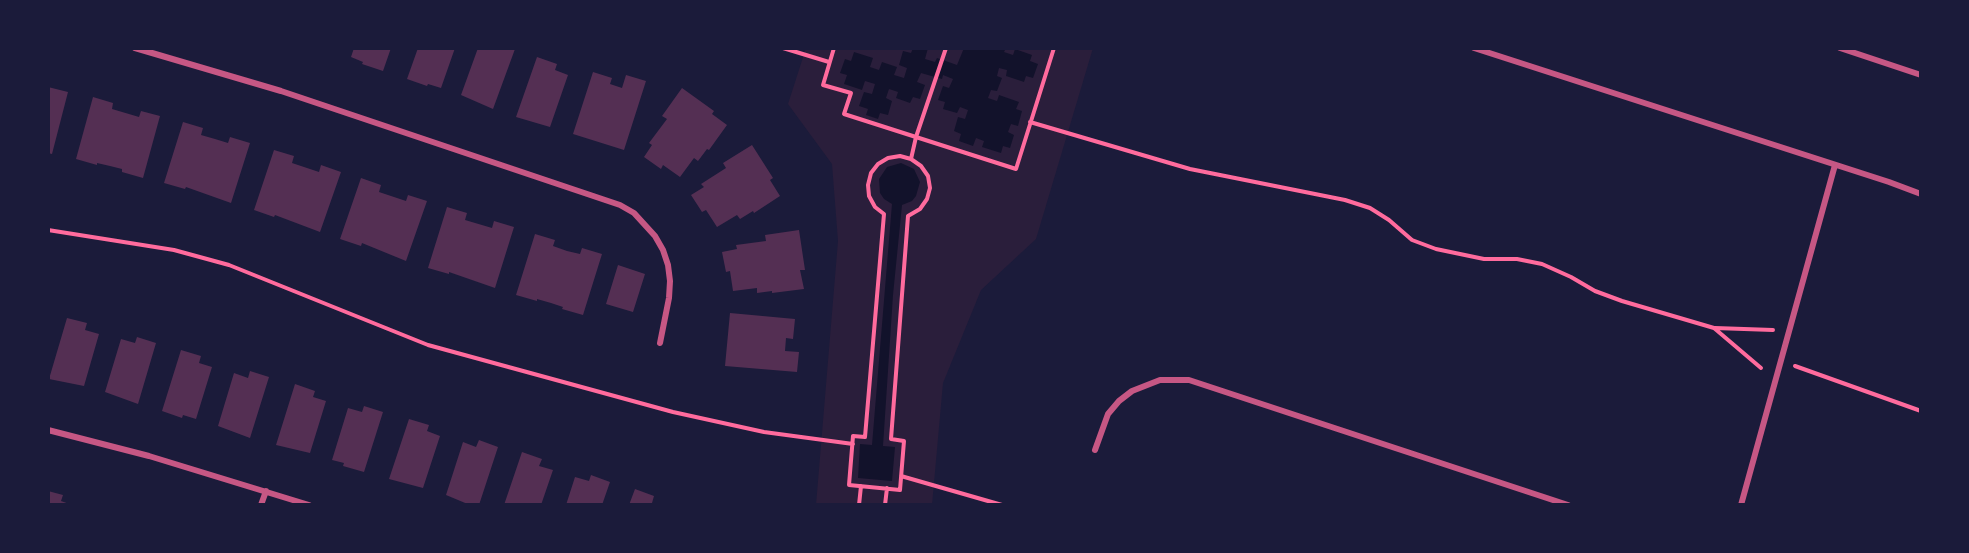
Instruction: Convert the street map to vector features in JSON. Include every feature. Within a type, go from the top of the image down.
[{"type":"street","points":[[135,48],[281,91],[620,205],[634,213],[655,236],[668,265],[669,298],[660,343]]},
{"type":"street","points":[[1474,48],[1921,194]]},
{"type":"street","points":[[1840,48],[1921,75]]},
{"type":"street","points":[[1741,505],[1835,165]]},
{"type":"street","points":[[1095,450],[1108,414],[1132,391],[1160,380],[1189,380],[1568,505]]},
{"type":"street","points":[[48,430],[149,456],[309,505]]},
{"type":"street","points":[[261,505],[266,491]]},
{"type":"path","points":[[783,48],[829,62]]},
{"type":"path","points":[[834,48],[823,85],[851,93],[844,114],[1016,169],[1054,48]]},
{"type":"path","points":[[911,159],[916,137],[946,48]]},
{"type":"path","points":[[1030,122],[1190,169],[1345,200],[1370,208],[1389,220],[1412,240],[1436,249],[1484,259],[1517,259],[1542,264],[1595,291],[1714,328],[1789,330]]},
{"type":"path","points":[[900,156],[911,159],[921,166],[930,188],[927,200],[920,209],[908,216],[891,439],[904,441],[900,490],[849,485],[853,436],[866,437],[884,214],[872,201],[868,184],[871,173],[878,164],[888,158],[900,156]]},
{"type":"path","points":[[48,230],[174,250],[229,265],[428,345],[673,412],[764,432],[853,444]]},
{"type":"path","points":[[1714,328],[1776,380]]},
{"type":"path","points":[[1781,361],[1921,411]]},
{"type":"path","points":[[901,476],[1002,505]]},
{"type":"path","points":[[859,505],[861,486]]},
{"type":"path","points":[[885,505],[887,488]]},
{"type":"shaded area","points":[[806,48],[1093,48],[1036,239],[981,290],[943,383],[932,505],[816,505],[838,241],[832,164],[788,104]]},
{"type":"shaded area","points":[[913,48],[928,48],[925,59],[935,62],[937,58],[957,65],[964,48],[1006,48],[1004,52],[1013,55],[1015,49],[1032,55],[1030,61],[1038,64],[1033,78],[1026,76],[1024,82],[1006,76],[1007,70],[999,68],[997,76],[1002,78],[997,91],[991,90],[988,98],[997,101],[999,95],[1019,102],[1016,109],[1022,111],[1018,126],[1011,124],[1008,132],[1014,135],[1010,148],[1003,146],[1001,153],[982,147],[984,141],[976,138],[973,146],[959,141],[961,134],[954,131],[958,117],[965,119],[968,110],[960,107],[957,113],[943,109],[945,102],[938,100],[943,86],[949,88],[953,79],[943,75],[942,79],[921,73],[917,82],[925,85],[920,99],[913,97],[910,103],[896,98],[898,92],[889,89],[886,98],[892,101],[888,115],[880,113],[878,119],[866,115],[868,109],[859,106],[864,92],[872,94],[875,84],[865,81],[862,90],[844,84],[847,75],[840,73],[845,59],[851,61],[854,52],[873,58],[870,67],[879,70],[882,62],[897,67],[894,75],[904,78],[907,68],[899,65],[903,51],[911,53]]},
{"type":"shaded area","points":[[901,163],[914,169],[920,182],[916,196],[912,201],[902,205],[893,295],[883,446],[895,447],[892,481],[858,478],[860,444],[872,445],[892,204],[880,193],[879,179],[887,167]]},
{"type":"building","points":[[354,48],[391,48],[383,71],[362,64],[363,62],[351,57]]},
{"type":"building","points":[[418,48],[455,48],[441,88],[407,79]]},
{"type":"building","points":[[478,48],[515,49],[493,109],[461,95]]},
{"type":"building","points":[[537,57],[557,64],[555,70],[568,75],[550,127],[516,117]]},
{"type":"building","points":[[593,72],[612,78],[610,84],[622,88],[626,75],[646,81],[624,150],[573,134]]},
{"type":"building","points":[[48,87],[68,92],[52,154],[48,153]]},
{"type":"building","points":[[682,88],[714,111],[712,114],[727,125],[709,150],[707,149],[698,161],[694,158],[680,177],[663,165],[661,169],[644,157],[652,145],[649,143],[667,119],[662,116]]},
{"type":"building","points":[[93,97],[113,103],[112,109],[139,117],[141,111],[160,116],[143,178],[122,172],[122,169],[76,159]]},
{"type":"building","points":[[183,122],[203,128],[201,135],[228,143],[230,137],[250,143],[231,203],[186,187],[185,189],[164,183]]},
{"type":"building","points":[[752,145],[773,178],[770,180],[780,196],[754,213],[753,211],[740,219],[737,215],[717,227],[706,210],[702,212],[691,195],[704,187],[701,184],[726,168],[723,163]]},
{"type":"building","points":[[274,150],[294,156],[292,163],[319,172],[321,165],[341,172],[320,232],[275,215],[274,217],[254,210]]},
{"type":"building","points":[[361,178],[381,185],[379,192],[406,201],[408,195],[427,201],[406,261],[362,243],[361,246],[340,239]]},
{"type":"building","points":[[447,207],[467,213],[465,220],[492,228],[494,221],[514,227],[495,288],[449,272],[449,274],[428,268]]},
{"type":"building","points":[[799,230],[805,270],[800,270],[804,289],[772,293],[772,291],[757,293],[757,288],[733,291],[730,271],[726,272],[722,252],[737,249],[736,245],[766,241],[765,235]]},
{"type":"building","points":[[535,234],[555,240],[553,246],[567,251],[580,254],[582,248],[602,254],[583,315],[551,303],[516,295]]},
{"type":"building","points":[[618,265],[645,274],[633,312],[606,304]]},
{"type":"building","points":[[730,313],[795,319],[793,339],[786,338],[785,351],[799,352],[797,372],[725,366]]},
{"type":"building","points":[[67,318],[87,323],[85,330],[99,334],[84,386],[49,379]]},
{"type":"building","points":[[137,337],[156,343],[138,404],[105,392],[121,339],[135,343]]},
{"type":"building","points":[[181,350],[201,356],[199,363],[212,367],[196,419],[183,415],[182,418],[162,411]]},
{"type":"building","points":[[250,371],[269,377],[250,438],[218,426],[234,373],[248,378]]},
{"type":"building","points":[[295,384],[315,391],[313,397],[326,401],[310,453],[276,445]]},
{"type":"building","points":[[364,406],[383,412],[364,472],[332,460],[348,408],[362,412]]},
{"type":"building","points":[[409,419],[429,425],[427,431],[440,436],[423,488],[389,479]]},
{"type":"building","points":[[479,440],[498,447],[479,505],[470,505],[446,495],[463,442],[476,447]]},
{"type":"building","points":[[522,452],[542,459],[539,466],[553,470],[541,505],[504,505]]},
{"type":"building","points":[[591,475],[610,482],[602,505],[566,505],[575,477],[589,481]]},
{"type":"building","points":[[635,489],[654,496],[652,503],[657,505],[629,505]]},
{"type":"building","points":[[48,491],[63,495],[61,501],[72,505],[48,505]]}]
